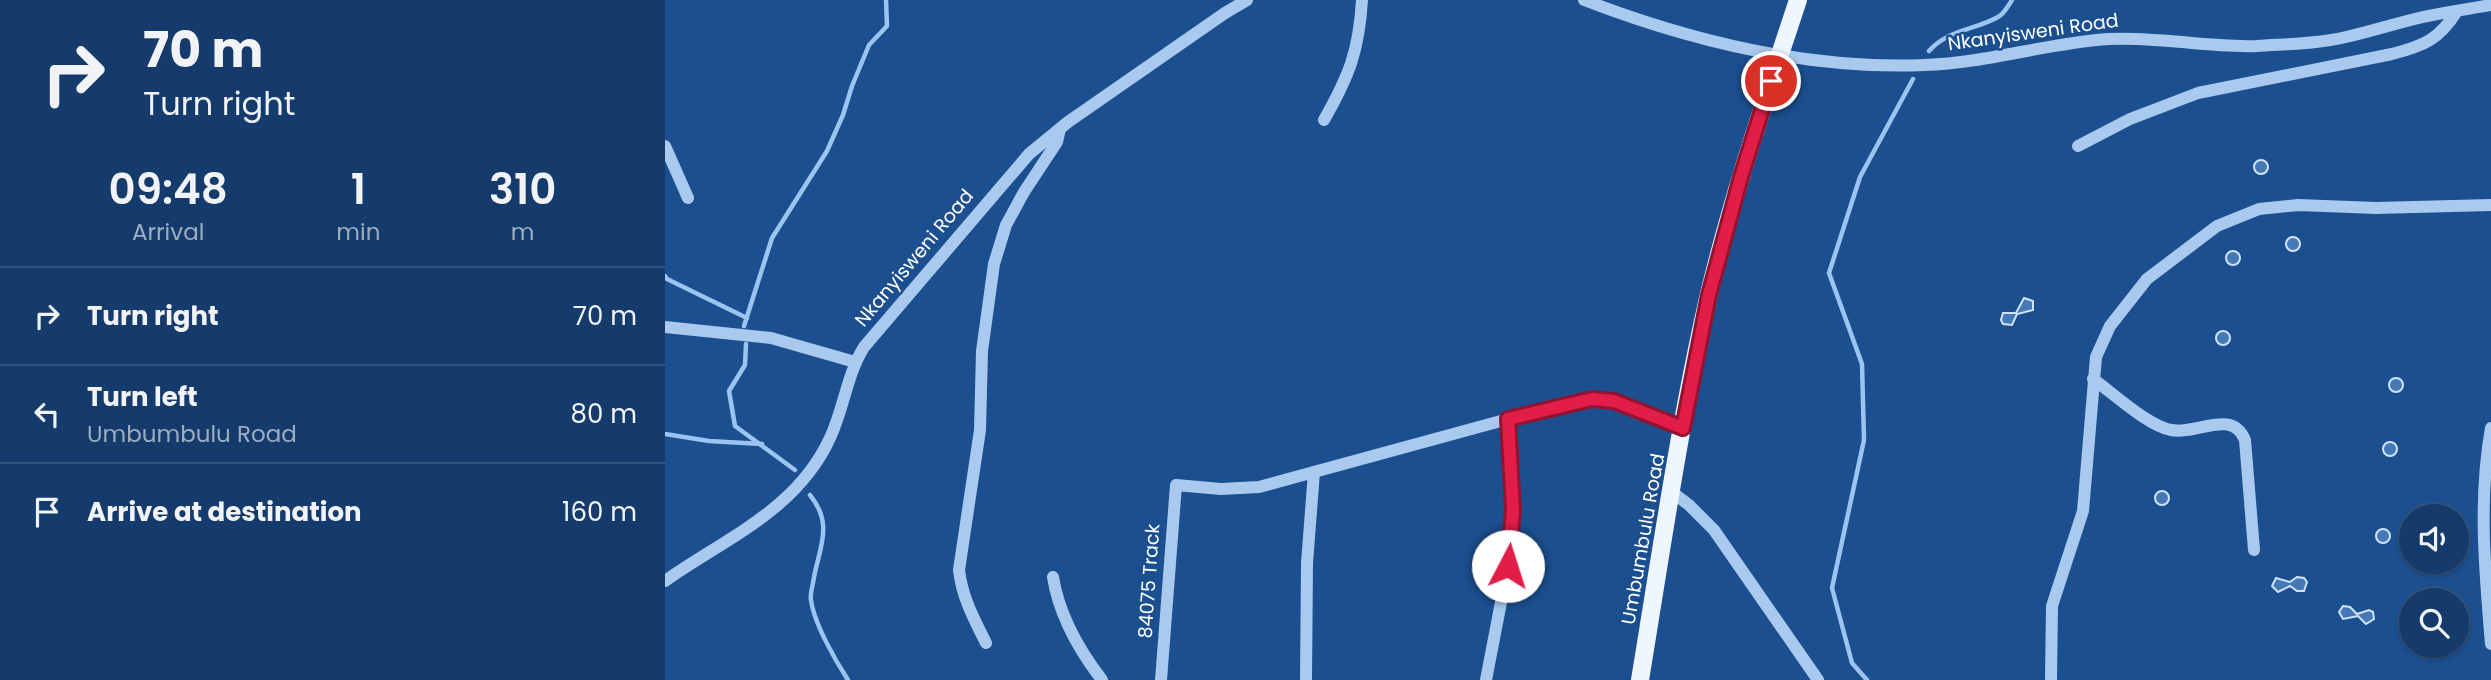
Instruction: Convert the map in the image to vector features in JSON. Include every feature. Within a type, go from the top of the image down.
[{"type":"main road","name":"Umbumbulu Road","points":[[1640,680],[1683,428],[1709,295],[1741,177],[1798,0]]},
{"type":"street","name":"Nkanyisweni Road","points":[[665,581],[759,521],[795,490],[816,464],[830,438],[855,362],[881,326],[1029,154],[1059,129],[1247,0]]},
{"type":"street","points":[[1324,120],[1341,91],[1357,47],[1362,25],[1362,0]]},
{"type":"street","name":"Nkanyisweni Road","points":[[1584,0],[1651,23],[1779,57],[1841,63],[1926,65],[2050,45],[2129,38],[2255,46],[2346,37],[2424,17],[2491,5]]},
{"type":"street","points":[[2078,146],[2130,120],[2198,93],[2420,46],[2440,34],[2457,11]]},
{"type":"street","points":[[986,643],[966,603],[959,570],[980,430],[982,351],[987,311],[994,264],[1006,225],[1057,142],[1059,129]]},
{"type":"street","points":[[665,146],[688,198]]},
{"type":"street","points":[[2051,680],[2052,606],[2083,511],[2096,358],[2110,326],[2147,279],[2217,226],[2259,209],[2298,205],[2377,208],[2491,205]]},
{"type":"street","points":[[665,327],[771,338],[855,362]]},
{"type":"street","points":[[2093,379],[2160,427],[2179,431],[2224,424],[2238,428],[2245,440],[2254,550]]},
{"type":"street","points":[[1306,680],[1307,563],[1314,472],[1592,399],[1614,401],[1683,428]]},
{"type":"street","points":[[1486,680],[1508,566],[1513,510],[1508,419]]},
{"type":"street","points":[[2491,428],[2483,527],[2488,567],[2491,644]]},
{"type":"street","name":"84075 Track","points":[[1161,680],[1176,485],[1250,488],[1314,472]]},
{"type":"street","points":[[1672,492],[1696,510],[1714,530],[1818,680]]},
{"type":"street","points":[[1053,577],[1060,607],[1102,680]]},
{"type":"building","points":[[2258,160],[2264,160],[2268,167],[2264,174],[2258,174],[2254,170],[2254,164]]},
{"type":"building","points":[[2290,237],[2296,237],[2300,244],[2296,251],[2290,251],[2286,247],[2286,241]]},
{"type":"building","points":[[2230,251],[2236,251],[2240,258],[2236,265],[2230,265],[2226,261],[2226,255]]},
{"type":"building","points":[[2024,298],[2033,301],[2033,310],[2017,314],[2012,325],[2003,324],[2003,313],[2016,313]]},
{"type":"building","points":[[2220,331],[2226,331],[2230,338],[2226,345],[2220,345],[2216,341],[2216,335]]},
{"type":"building","points":[[2393,378],[2399,378],[2403,385],[2399,392],[2393,392],[2389,388],[2389,382]]},
{"type":"building","points":[[2387,442],[2393,442],[2397,449],[2393,456],[2387,456],[2383,452],[2383,446]]},
{"type":"building","points":[[2159,491],[2165,491],[2169,498],[2165,505],[2159,505],[2155,501],[2155,495]]},
{"type":"building","points":[[2380,529],[2386,529],[2390,536],[2386,543],[2380,543],[2376,539],[2376,533]]},
{"type":"building","points":[[2297,577],[2304,578],[2307,582],[2304,591],[2297,591],[2290,586],[2278,592],[2272,586],[2276,578],[2290,582]]},
{"type":"building","points":[[2343,606],[2350,607],[2357,614],[2369,610],[2373,612],[2374,619],[2366,624],[2358,616],[2343,619],[2339,612]]},
{"type":"waterway","points":[[744,326],[772,238],[827,151],[869,45],[887,26],[886,0]]},
{"type":"waterway","points":[[1929,51],[1953,34],[1998,17],[2012,0]]},
{"type":"waterway","points":[[1867,680],[1852,663],[1832,588],[1864,440],[1862,364],[1829,273],[1860,177],[1913,79]]},
{"type":"waterway","points":[[665,276],[747,318]]},
{"type":"waterway","points":[[746,344],[745,365],[729,391],[735,426],[795,470]]},
{"type":"waterway","points":[[665,434],[709,441],[762,444]]},
{"type":"waterway","points":[[810,495],[818,506],[823,528],[811,600],[831,652],[848,680]]},
{"type":"route","points":[[1508,566],[1513,510],[1508,419],[1574,401],[1592,399],[1614,401],[1683,428],[1709,295],[1741,177],[1771,81]]}]
